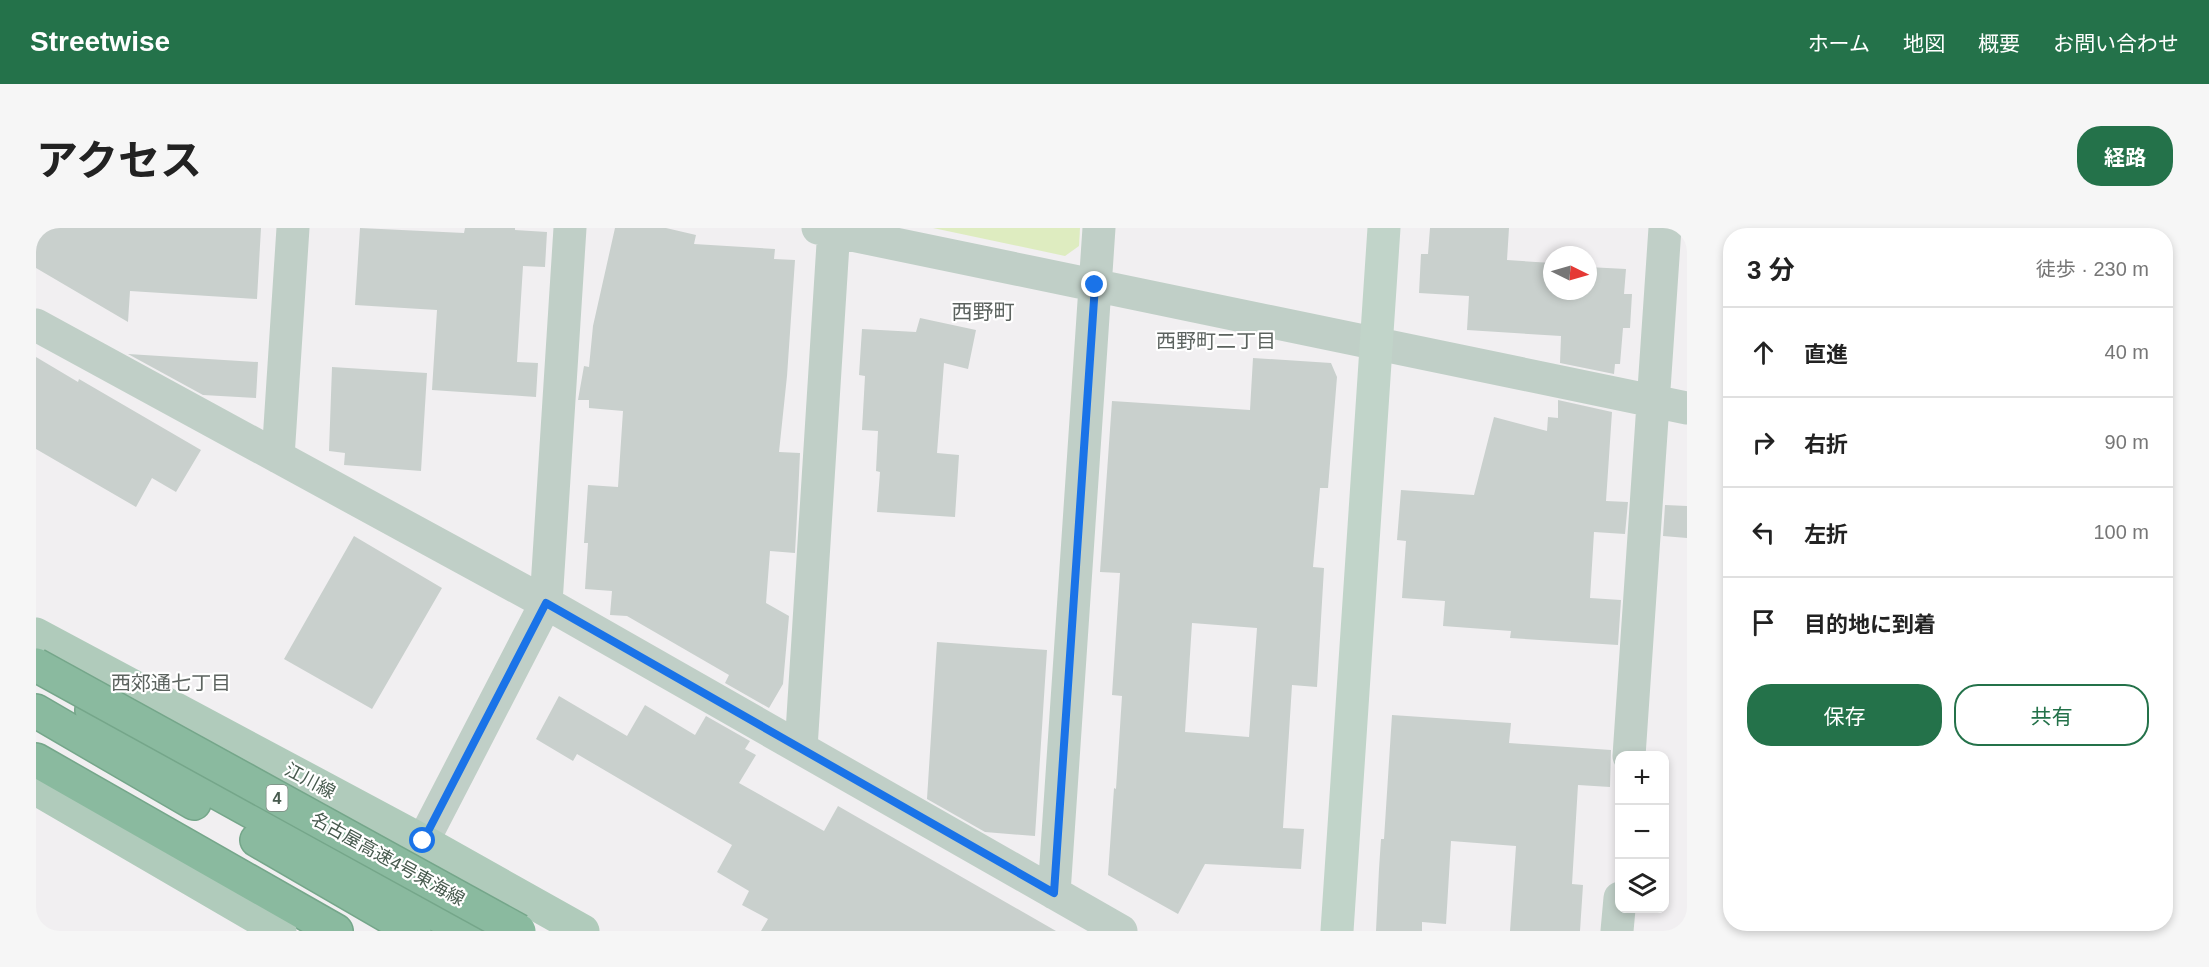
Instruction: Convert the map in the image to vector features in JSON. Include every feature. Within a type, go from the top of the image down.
[{"type":"highway","points":[[36,653],[72,697],[202,784],[467,931]]},
{"type":"highway","name":"名古屋高速4号東海線","points":[[36,665],[519,931]]},
{"type":"highway","points":[[36,711],[414,931]]},
{"type":"highway","points":[[36,760],[336,931]]},
{"type":"main road","name":"江川線","points":[[36,634],[423,841],[583,931]]},
{"type":"main road","points":[[36,789],[280,931]]},
{"type":"street","points":[[278,457],[293,228]]},
{"type":"street","points":[[423,841],[546,603],[570,228]]},
{"type":"street","points":[[1054,893],[1099,228]]},
{"type":"street","points":[[1338,931],[1384,228]]},
{"type":"street","points":[[1629,751],[1665,228]]},
{"type":"street","points":[[801,748],[829,229],[1687,408]]},
{"type":"street","points":[[36,325],[546,603],[1121,931]]},
{"type":"street","points":[[1617,931],[1619,913]]},
{"type":"green space","points":[[933,228],[1080,228],[1079,246],[1065,256]]},
{"type":"building","points":[[36,228],[261,228],[257,299],[130,291],[128,322],[36,268]]},
{"type":"building","points":[[360,228],[464,233],[465,228],[515,228],[515,230],[547,232],[545,267],[523,266],[517,362],[538,363],[536,397],[432,390],[437,310],[355,305]]},
{"type":"building","points":[[615,228],[666,228],[696,235],[694,244],[775,249],[774,259],[795,260],[779,452],[800,453],[795,553],[770,551],[766,603],[789,616],[783,684],[769,708],[725,683],[729,675],[627,616],[610,615],[612,591],[585,589],[588,543],[584,543],[588,485],[618,487],[623,411],[589,408],[589,400],[578,400],[584,366],[589,367],[593,326]]},
{"type":"building","points":[[1430,228],[1509,228],[1507,260],[1543,262],[1543,300],[1597,300],[1597,267],[1626,269],[1624,294],[1632,294],[1630,328],[1623,328],[1620,364],[1615,364],[1614,374],[1560,363],[1561,336],[1467,330],[1469,296],[1419,293],[1421,254],[1428,254]]},
{"type":"building","points":[[920,318],[976,330],[968,369],[944,363],[937,453],[959,455],[955,517],[877,512],[880,472],[876,471],[878,431],[862,430],[865,376],[859,375],[862,329],[916,332]]},
{"type":"building","points":[[128,354],[258,362],[256,398],[203,395]]},
{"type":"building","points":[[36,357],[78,382],[79,379],[201,450],[176,492],[152,478],[136,507],[36,449]]},
{"type":"building","points":[[1253,358],[1331,363],[1337,377],[1328,488],[1320,488],[1313,567],[1324,568],[1317,687],[1292,685],[1283,828],[1304,829],[1301,869],[1205,864],[1178,914],[1108,875],[1122,696],[1112,695],[1120,573],[1100,572],[1112,401],[1250,410]],"holes":[[[1192,623],[1257,628],[1249,737],[1185,732]]]},
{"type":"building","points":[[332,367],[427,373],[421,471],[344,465],[345,453],[329,451]]},
{"type":"building","points":[[1558,400],[1612,412],[1606,501],[1628,502],[1625,534],[1594,532],[1590,598],[1621,600],[1618,645],[1510,638],[1511,631],[1443,626],[1445,601],[1402,598],[1406,541],[1397,540],[1401,490],[1474,495],[1494,417],[1547,431],[1548,417],[1558,418]]},
{"type":"building","points":[[1665,505],[1687,506],[1687,538],[1663,536]]},
{"type":"building","points":[[354,536],[442,588],[372,709],[284,659]]},
{"type":"building","points":[[937,642],[1047,650],[1035,836],[985,832],[927,799]]},
{"type":"building","points":[[559,696],[627,736],[645,705],[695,735],[706,716],[750,741],[745,749],[756,755],[739,783],[824,831],[838,806],[1056,931],[761,931],[768,919],[742,905],[749,891],[717,872],[732,845],[577,754],[573,761],[536,739]]},
{"type":"building","points":[[1392,715],[1511,723],[1509,743],[1611,750],[1610,787],[1578,785],[1572,884],[1583,885],[1580,931],[1510,931],[1516,846],[1451,841],[1446,924],[1422,922],[1422,931],[1376,931],[1381,839],[1384,839]]},
{"type":"district","name":"西野町","points":[[983,312]]},
{"type":"district","name":"西野町二丁目","points":[[1216,341]]},
{"type":"district","name":"西郊通七丁目","points":[[171,683]]},
{"type":"route","points":[[423,841],[546,603],[1054,893],[1095,285]]}]
